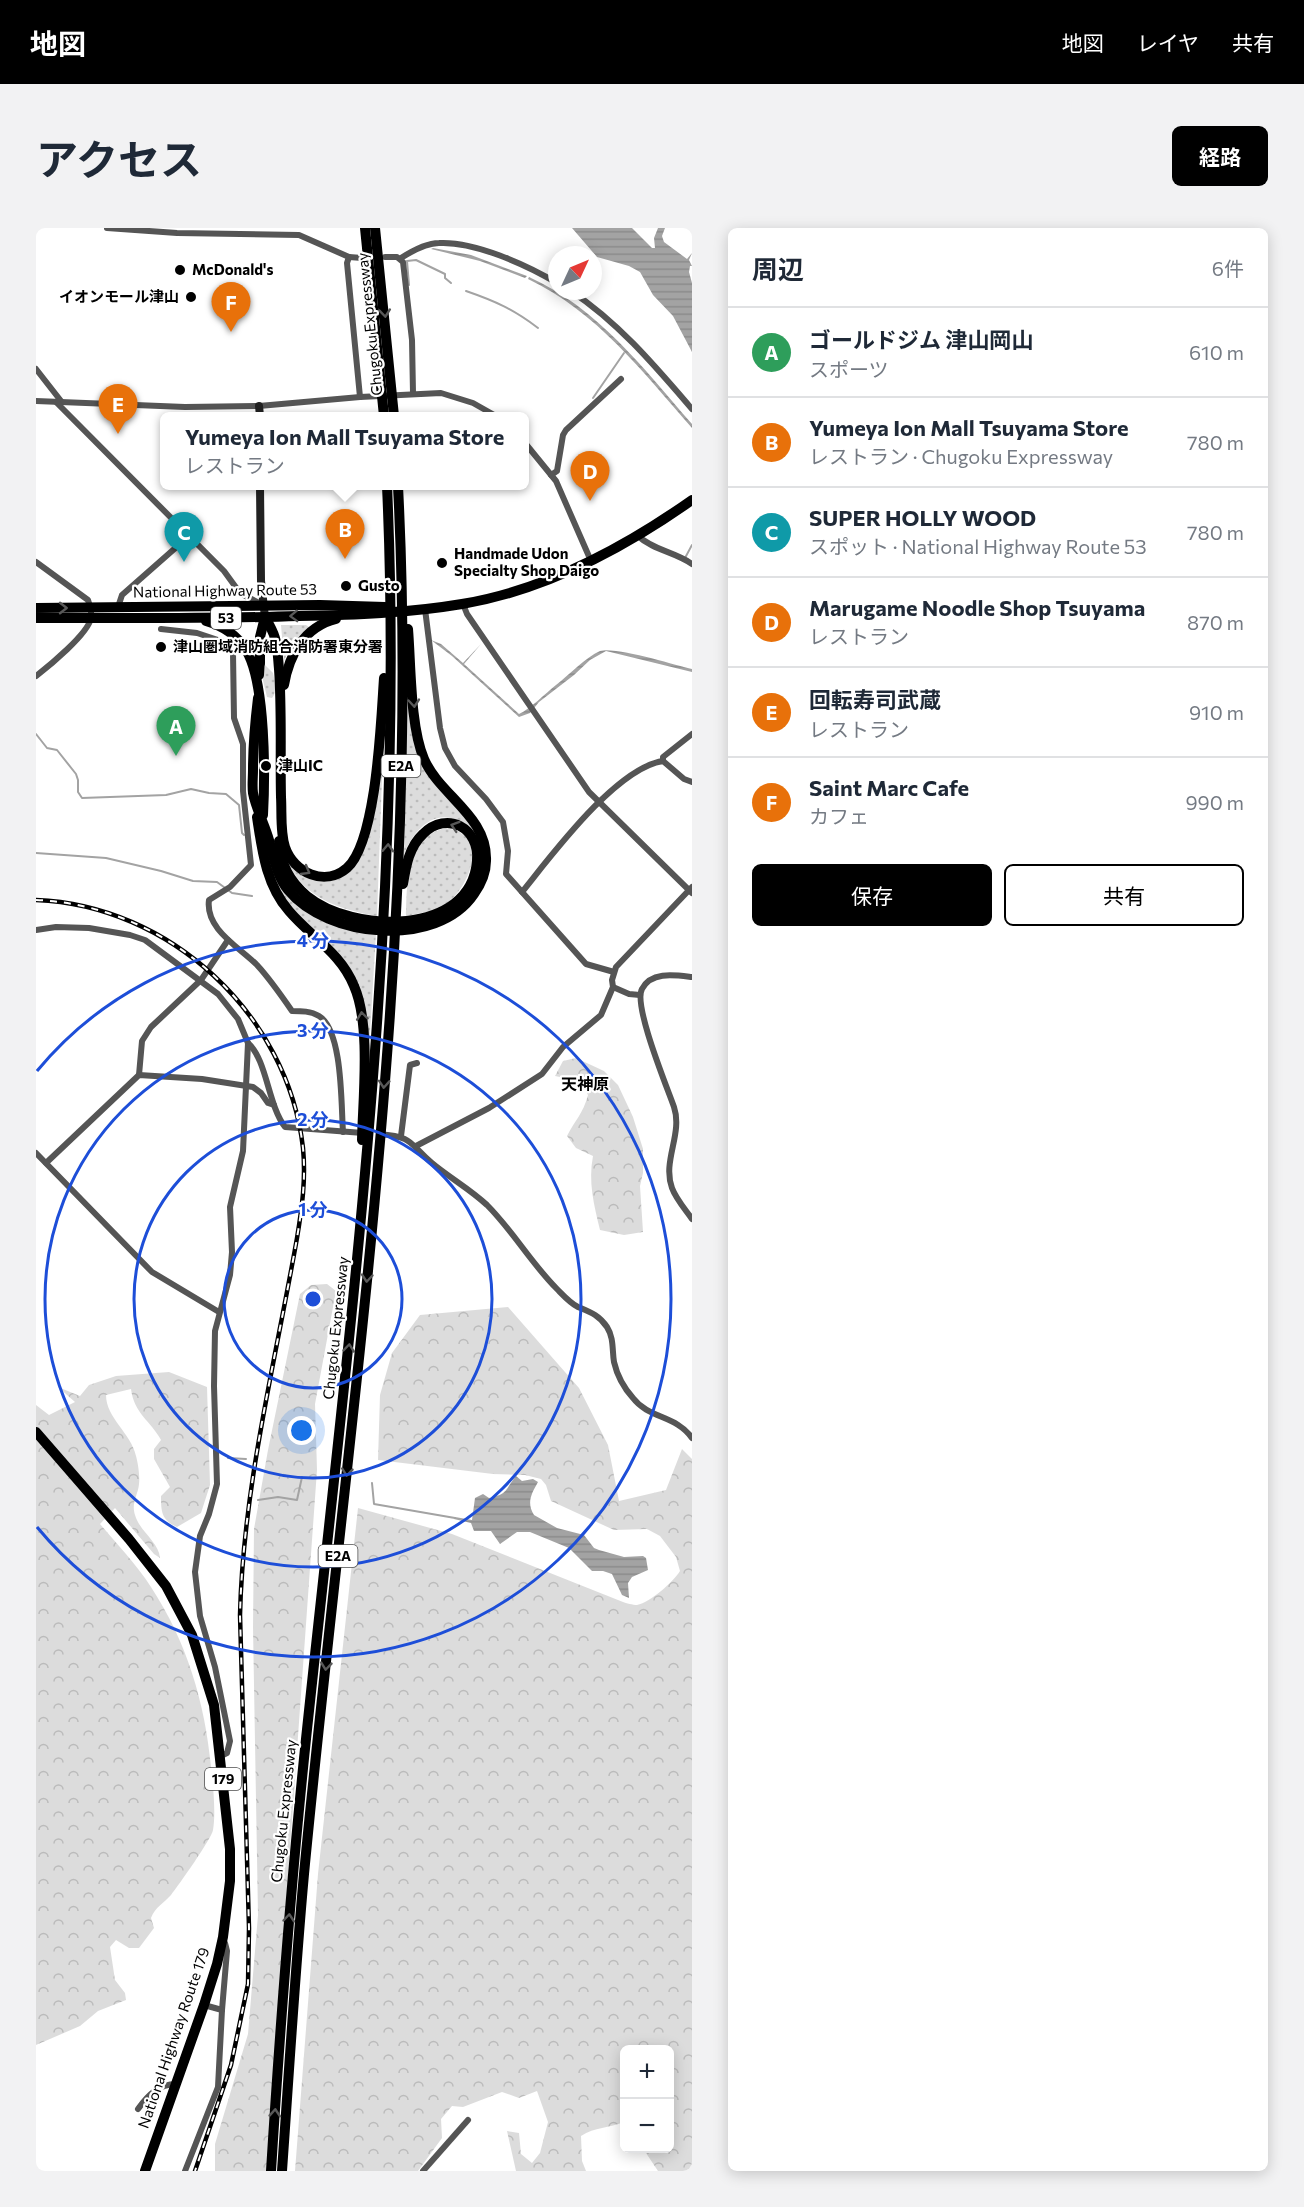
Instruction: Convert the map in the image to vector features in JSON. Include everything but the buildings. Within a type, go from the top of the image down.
[{"type":"highway","name":"Chugoku Expressway","points":[[365,228],[374,256]]},
{"type":"highway","name":"Chugoku Expressway","points":[[375,228],[374,256],[389,412]]},
{"type":"highway","name":"Chugoku Expressway","points":[[282,2171],[304,1873],[361,1340],[386,1054],[401,778],[393,503],[388,490]]},
{"type":"highway","name":"Chugoku Expressway","points":[[393,503],[397,490]]},
{"type":"highway","name":"National Highway Route 53","points":[[36,618],[91,613],[118,607],[363,614],[463,604],[534,584],[591,561],[638,536],[692,500]]},
{"type":"highway","name":"National Highway Route 53","points":[[36,608],[175,618],[362,606],[420,609]]},
{"type":"highway","points":[[265,612],[260,637],[262,703],[271,736]]},
{"type":"highway","points":[[265,612],[275,638],[282,700],[282,822],[285,847],[290,857],[302,870],[316,877],[331,877],[345,869],[356,856],[363,838],[375,780],[382,708],[396,625]]},
{"type":"highway","points":[[271,736],[282,700],[289,661],[305,637],[328,621],[363,614]]},
{"type":"highway","points":[[175,618],[215,624],[235,636],[251,659],[258,698],[271,736]]},
{"type":"highway","points":[[253,793],[278,873],[293,896],[315,912],[353,926],[387,931],[412,930],[425,928],[455,914],[464,906],[477,889],[485,870],[486,861],[481,834],[471,818],[434,777],[423,756],[396,625]]},
{"type":"highway","points":[[260,657],[259,794],[262,819]]},
{"type":"highway","points":[[279,670],[271,736],[273,793],[268,875],[281,901],[296,919],[341,962],[359,998],[363,1032],[361,1221]]},
{"type":"highway","points":[[258,698],[252,736],[253,793],[270,845],[294,883],[309,898],[319,904],[362,918],[390,922],[412,921],[433,916],[451,906],[471,884],[478,856],[474,841],[464,828],[451,823],[437,824],[418,839],[405,868],[393,907]]},
{"type":"highway","points":[[270,845],[282,822],[273,793]]},
{"type":"highway","points":[[262,819],[273,793]]},
{"type":"highway","name":"Chugoku Expressway","points":[[271,2171],[294,1859],[391,942]]},
{"type":"highway","name":"National Highway Route 179","points":[[36,1432],[142,1554],[166,1586],[192,1635],[214,1705],[230,1849],[230,1881],[223,1937],[204,2005],[145,2171]]},
{"type":"street","points":[[107,228],[177,233],[299,235],[349,257],[400,258],[440,243],[469,247],[501,256],[528,266],[548,278]]},
{"type":"street","points":[[349,257],[347,262],[360,397]]},
{"type":"street","points":[[400,258],[403,262],[412,340],[413,393]]},
{"type":"street","points":[[584,300],[606,316],[625,334],[692,409]]},
{"type":"street","points":[[36,369],[59,401],[224,571],[240,593],[265,612]]},
{"type":"street","points":[[551,475],[557,471],[563,435],[566,430],[621,379]]},
{"type":"street","points":[[36,400],[185,407],[260,406],[413,393],[441,393],[458,397],[489,412]]},
{"type":"street","points":[[260,406],[260,412]]},
{"type":"street","points":[[529,448],[551,475],[564,498],[591,561]]},
{"type":"street","points":[[260,490],[261,581],[265,612]]},
{"type":"street","points":[[118,607],[122,595],[189,536]]},
{"type":"street","points":[[638,536],[645,542],[671,552],[692,564]]},
{"type":"street","points":[[36,562],[88,600],[91,613],[89,625],[64,653],[36,676]]},
{"type":"street","points":[[416,1146],[489,1108],[542,1074],[563,1047],[601,1015],[613,987],[614,972],[691,889],[589,792],[525,701],[467,614],[463,604]]},
{"type":"street","points":[[420,609],[445,748],[455,766],[486,799],[503,822],[508,851],[506,874],[586,964],[614,972]]},
{"type":"street","points":[[161,629],[197,633],[224,642],[233,654],[234,718],[243,744],[243,791],[251,865],[230,887],[209,900],[209,916],[228,940],[257,965],[292,1011],[312,1012],[327,1023],[333,1037],[336,1054],[345,1132]]},
{"type":"street","points":[[522,892],[598,802],[639,770],[663,761],[663,758],[692,735]]},
{"type":"street","points":[[663,761],[684,779],[692,782]]},
{"type":"street","points":[[36,930],[70,927],[130,935],[145,940],[201,980],[229,1006],[244,1030],[248,1043],[243,1151],[230,1207],[232,1252],[230,1275],[219,1312],[213,1350],[217,1484],[200,1536],[195,1572],[200,1616],[215,1667],[230,1741],[227,1753],[220,1756]]},
{"type":"street","points":[[46,1163],[139,1075],[142,1041],[152,1027],[201,980],[228,940]]},
{"type":"street","points":[[692,977],[659,976],[645,984],[640,995],[648,1033],[677,1119],[669,1165],[670,1180],[675,1195],[692,1219]]},
{"type":"street","points":[[613,987],[629,994],[640,995]]},
{"type":"street","points":[[248,1043],[253,1047],[274,1105],[285,1127],[400,1136],[416,1146],[433,1164],[468,1188],[487,1205],[569,1301],[592,1312],[600,1319],[608,1329],[612,1340],[617,1373],[634,1400],[652,1413],[689,1429],[692,1438]]},
{"type":"street","points":[[400,1136],[410,1065],[417,1063]]},
{"type":"street","points":[[139,1075],[202,1079],[253,1087],[274,1105]]},
{"type":"street","points":[[36,1153],[152,1272],[219,1312]]},
{"type":"street","points":[[185,2171],[218,2087],[227,1951],[223,1937]]},
{"type":"street","points":[[204,2005],[222,2010]]},
{"type":"street","points":[[138,2109],[157,2088],[176,2084]]},
{"type":"street","points":[[423,2171],[468,2120]]},
{"type":"green space","points":[[281,625],[309,627],[292,643],[284,661]]},
{"type":"green space","points":[[264,664],[273,673],[275,690],[272,698],[267,697],[260,668]]},
{"type":"green space","points":[[408,692],[414,738],[476,832],[450,818],[434,819],[415,834],[404,855]]},
{"type":"green space","points":[[384,724],[377,916],[337,906],[313,893],[303,885],[288,862],[313,879],[328,882],[344,875],[353,867]]},
{"type":"green space","points":[[446,828],[460,832],[468,840],[472,850],[469,874],[455,896],[442,907],[406,916],[411,863],[416,851],[433,833]]},
{"type":"green space","points":[[279,881],[376,933],[367,1058],[361,994],[294,911],[276,886]]},
{"type":"green space","points":[[576,1058],[604,1071],[618,1085],[633,1117],[643,1149],[643,1173],[640,1186],[643,1232],[624,1235],[600,1230],[591,1184],[593,1156],[576,1148],[567,1136],[588,1095],[580,1081],[555,1076],[563,1061]]},
{"type":"green space","points":[[327,1284],[336,1291],[315,1404],[317,1470],[267,2171],[215,2171],[215,2144],[248,2034],[258,1915],[253,1627],[254,1529],[300,1294],[311,1285]]},
{"type":"green space","points":[[508,1307],[579,1388],[608,1445],[619,1501],[666,1490],[682,1449],[692,1459],[692,2171],[658,2171],[646,2153],[674,2153],[674,2045],[620,2045],[620,2123],[581,2136],[582,2161],[586,2171],[516,2171],[507,2131],[519,2133],[521,2154],[532,2163],[540,2153],[548,2122],[537,2091],[519,2098],[502,2092],[463,2107],[452,2106],[441,2119],[442,2138],[418,2171],[295,2171],[318,1874],[358,1508],[452,1534],[623,1602],[637,1605],[655,1596],[680,1571],[676,1557],[660,1536],[647,1529],[614,1530],[551,1501],[546,1485],[541,1479],[525,1475],[493,1474],[378,1460],[380,1395],[392,1353],[420,1315]]},
{"type":"green space","points":[[169,1372],[207,1387],[210,1485],[201,1513],[177,1527],[168,1522],[163,1515],[161,1496],[170,1487],[154,1459],[154,1449],[161,1440],[139,1411],[131,1389],[106,1395],[107,1403],[133,1448],[139,1477],[134,1507],[135,1515],[159,1552],[160,1558],[115,1508],[100,1524],[151,1587],[175,1629],[184,1651],[199,1696],[208,1743],[214,1798],[213,1830],[201,1852],[171,1895],[153,1914],[151,1918],[154,1928],[139,1948],[129,1948],[116,1940],[110,1947],[115,1980],[125,1993],[126,2000],[98,2011],[80,2026],[36,2045],[36,1405],[49,1415],[75,1402],[58,1387],[80,1396],[89,1385],[116,1376]]},
{"type":"shaded area","points":[[572,228],[632,228],[652,248],[655,248],[654,238],[658,228],[665,228],[662,236],[664,242],[687,259],[692,253],[689,260],[692,266],[689,272],[692,283],[692,352],[673,316],[653,295],[640,272],[629,266],[602,258],[602,246],[588,246]]},
{"type":"shaded area","points":[[431,249],[471,255],[527,276],[525,278],[480,261]]},
{"type":"shaded area","points":[[529,277],[548,287],[548,290],[528,279]]},
{"type":"shaded area","points":[[564,300],[569,300],[577,305],[618,341],[692,424],[692,428],[617,344]]},
{"type":"shaded area","points":[[431,640],[441,644],[463,663],[481,644],[464,664],[519,714],[600,651],[608,650],[618,651],[645,657],[692,669],[692,672],[606,651],[590,660],[539,702],[530,713],[519,717]]},
{"type":"shaded area","points":[[516,1476],[522,1481],[533,1479],[538,1482],[530,1502],[534,1515],[557,1528],[584,1535],[594,1548],[599,1550],[624,1557],[643,1556],[646,1558],[648,1570],[632,1577],[628,1583],[629,1598],[622,1595],[612,1574],[592,1571],[569,1548],[530,1532],[517,1532],[500,1544],[491,1531],[474,1531],[471,1523],[454,1519],[455,1517],[472,1520],[475,1498],[483,1494],[489,1498],[500,1495]]},
{"type":"waterway","points":[[409,285],[407,261],[416,260],[445,274],[445,278],[451,283]]},
{"type":"waterway","points":[[466,291],[504,306],[538,328]]},
{"type":"waterway","points":[[593,398],[624,353]]},
{"type":"waterway","points":[[685,558],[692,545]]},
{"type":"waterway","points":[[36,734],[47,748],[57,750],[76,774],[78,792],[82,798],[166,795],[191,789],[226,794],[239,805],[244,835]]},
{"type":"waterway","points":[[36,853],[106,858],[193,881],[217,882],[232,893],[252,896]]},
{"type":"waterway","points":[[228,1458],[246,1459]]},
{"type":"waterway","points":[[258,1500],[278,1497],[297,1500],[302,1477]]},
{"type":"waterway","points":[[372,1483],[374,1504],[455,1518]]},
{"type":"railway","points":[[36,900],[85,907],[132,922],[175,946],[214,976],[247,1012],[274,1054],[293,1099],[303,1148],[304,1182],[300,1216],[261,1426],[242,1567],[240,1615],[249,1928],[248,1984],[231,2065],[195,2171]]},
{"type":"place","name":"McDonald's","points":[[180,270]]},
{"type":"place","name":"イオンモール津山","points":[[191,297]]},
{"type":"place","name":"Saint Marc Cafe","points":[[231,332]]},
{"type":"place","name":"回転寿司武蔵","points":[[118,434]]},
{"type":"place","name":"Marugame Noodle Shop Tsuyama","points":[[590,501]]},
{"type":"place","name":"Yumeya Ion Mall Tsuyama Store","points":[[345,559]]},
{"type":"place","name":"SUPER HOLLY WOOD","points":[[184,562]]},
{"type":"place","name":"Handmade Udon Specialty Shop Daigo","points":[[442,563]]},
{"type":"place","name":"Gusto","points":[[346,586]]},
{"type":"place","name":"津山圏域消防組合消防署東分署","points":[[161,647]]},
{"type":"place","name":"ゴールドジム 津山岡山","points":[[176,756]]},
{"type":"place","name":"津山IC","points":[[266,766]]},
{"type":"district","name":"天神原","points":[[585,1084]]}]
